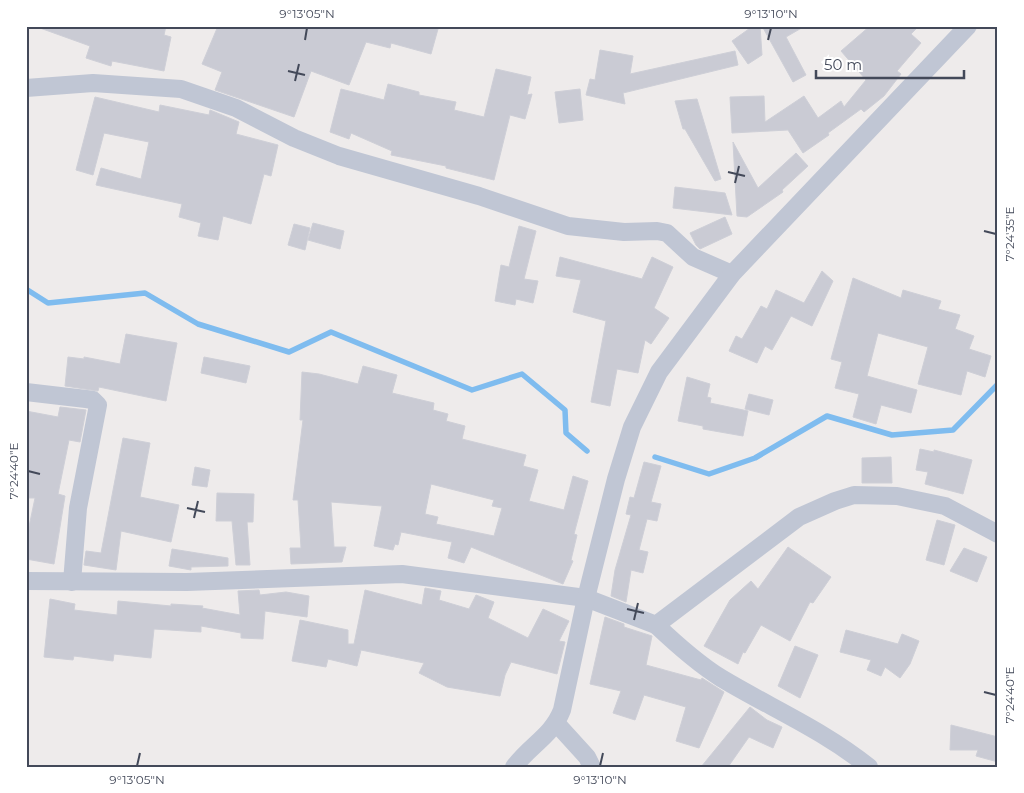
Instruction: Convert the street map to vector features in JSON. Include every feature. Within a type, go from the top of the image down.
[{"type":"street","points":[[514,767],[522,756],[557,724],[562,710],[586,598],[616,479],[632,428],[659,372],[732,274],[968,26]]},
{"type":"street","points":[[26,88],[92,83],[180,89],[236,108],[294,138],[339,156],[479,196],[568,226],[624,232],[657,231],[667,233],[693,256],[732,274]]},
{"type":"street","points":[[26,392],[93,400],[98,405],[78,508],[72,582]]},
{"type":"street","points":[[656,625],[799,517],[854,495],[897,496],[945,506],[998,534]]},
{"type":"street","points":[[26,581],[187,582],[402,574],[586,598],[656,625],[682,649],[722,678],[822,733],[869,767]]},
{"type":"street","points":[[557,724],[588,757],[592,767]]},
{"type":"building","points":[[40,26],[166,26],[164,35],[171,37],[164,71],[112,61],[111,66],[86,58],[90,46],[40,28]]},
{"type":"building","points":[[218,26],[427,26],[438,29],[431,54],[391,43],[390,48],[366,42],[349,85],[311,71],[294,117],[215,90],[222,72],[202,64]]},
{"type":"building","points":[[753,26],[760,26],[762,55],[748,64],[732,41]]},
{"type":"building","points":[[762,26],[805,26],[786,37],[806,75],[793,82]]},
{"type":"building","points":[[870,26],[919,26],[911,34],[921,43],[897,71],[901,74],[884,96],[864,112],[861,109],[803,153],[788,130],[732,133],[730,97],[764,96],[765,122],[804,96],[818,118],[841,101],[844,107],[866,80],[841,51]]},
{"type":"building","points":[[600,50],[633,56],[630,74],[735,51],[738,65],[623,93],[625,104],[586,95],[590,79],[595,80]]},
{"type":"building","points":[[496,69],[531,77],[527,95],[532,94],[525,119],[510,115],[494,180],[446,168],[446,166],[391,155],[392,151],[351,133],[349,139],[330,132],[341,89],[384,100],[388,84],[419,92],[419,95],[456,102],[454,110],[484,117]]},
{"type":"building","points":[[580,89],[583,120],[559,123],[555,92]]},
{"type":"building","points":[[95,97],[159,112],[160,105],[209,115],[210,110],[239,122],[236,134],[278,145],[271,176],[264,174],[251,224],[223,216],[218,240],[198,236],[201,223],[179,217],[182,204],[96,185],[101,168],[141,179],[149,142],[104,133],[93,175],[76,170]]},
{"type":"building","points":[[697,99],[721,179],[715,181],[685,129],[683,129],[675,101]]},
{"type":"building","points":[[733,142],[758,188],[796,153],[808,166],[782,190],[783,192],[747,217],[737,216]]},
{"type":"building","points":[[675,187],[725,193],[732,215],[673,208]]},
{"type":"building","points":[[725,217],[732,234],[700,249],[690,233]]},
{"type":"building","points":[[313,223],[344,231],[340,249],[308,240]]},
{"type":"building","points":[[294,224],[310,228],[305,250],[288,245]]},
{"type":"building","points":[[519,226],[536,231],[524,279],[538,281],[533,303],[516,299],[515,305],[495,301],[501,265],[509,267]]},
{"type":"building","points":[[560,257],[642,279],[652,257],[673,267],[654,308],[669,318],[651,344],[645,340],[638,373],[617,369],[610,406],[591,402],[606,321],[573,312],[581,280],[556,276]]},
{"type":"building","points":[[822,271],[833,281],[812,326],[791,316],[772,350],[765,346],[757,363],[729,351],[736,336],[742,339],[761,306],[767,309],[776,290],[804,303]]},
{"type":"building","points":[[853,278],[901,298],[903,290],[941,301],[938,309],[960,315],[955,329],[974,336],[969,349],[991,356],[985,377],[967,371],[961,395],[918,384],[928,347],[878,333],[867,376],[917,390],[911,413],[881,405],[876,424],[853,417],[859,394],[835,388],[842,362],[831,359]]},
{"type":"building","points":[[126,334],[177,343],[166,401],[99,387],[98,391],[65,386],[68,357],[84,359],[84,357],[120,364]]},
{"type":"building","points":[[204,357],[250,366],[246,383],[201,373]]},
{"type":"building","points":[[363,366],[397,375],[392,393],[434,403],[433,410],[448,414],[446,421],[465,426],[462,439],[526,455],[523,466],[538,470],[529,501],[564,510],[573,476],[588,481],[574,534],[577,535],[571,560],[573,561],[563,584],[471,547],[464,563],[448,558],[452,542],[401,532],[398,545],[395,544],[393,550],[374,546],[382,506],[331,502],[334,547],[346,547],[342,562],[291,564],[290,548],[301,548],[298,500],[293,500],[303,420],[300,420],[302,372],[319,374],[358,384]],"holes":[[[431,484],[494,500],[492,506],[502,508],[494,536],[436,524],[438,517],[425,514]]]},
{"type":"building","points":[[687,377],[710,384],[707,397],[711,398],[710,403],[748,411],[743,436],[703,429],[703,426],[678,421]]},
{"type":"building","points":[[749,394],[773,400],[769,415],[745,409]]},
{"type":"building","points":[[60,407],[86,410],[80,442],[69,440],[58,494],[65,496],[54,564],[26,559],[26,541],[35,498],[26,498],[26,411],[58,417]]},
{"type":"building","points":[[123,438],[150,443],[140,497],[179,505],[171,542],[121,531],[116,570],[84,565],[86,551],[101,553]]},
{"type":"building","points":[[920,449],[934,452],[934,450],[972,460],[963,494],[925,484],[928,472],[916,470]]},
{"type":"building","points":[[891,457],[892,483],[862,483],[862,458]]},
{"type":"building","points":[[644,462],[661,466],[651,502],[661,504],[657,521],[647,519],[639,550],[648,552],[643,573],[631,570],[626,602],[611,596],[615,570],[631,515],[626,514],[630,497],[634,498]]},
{"type":"building","points":[[195,467],[210,470],[207,487],[192,485]]},
{"type":"building","points":[[217,493],[254,494],[253,522],[247,522],[250,565],[236,565],[232,521],[216,521]]},
{"type":"building","points":[[937,520],[955,525],[944,565],[926,560]]},
{"type":"building","points":[[788,547],[831,577],[813,603],[810,602],[790,641],[761,625],[745,653],[743,652],[738,664],[704,646],[730,600],[751,581],[758,589]]},
{"type":"building","points":[[964,548],[987,557],[977,582],[950,571]]},
{"type":"building","points":[[172,549],[228,558],[228,566],[191,567],[191,570],[169,566]]},
{"type":"building","points":[[425,588],[441,591],[439,600],[469,609],[476,595],[494,602],[488,618],[528,638],[543,609],[569,621],[559,641],[565,642],[557,674],[511,662],[505,675],[500,696],[447,687],[419,673],[424,663],[361,650],[357,666],[328,659],[326,667],[292,661],[300,620],[348,630],[348,644],[354,644],[365,590],[422,605]]},
{"type":"building","points":[[259,590],[260,595],[286,592],[309,596],[307,617],[265,611],[263,639],[241,638],[241,633],[201,626],[201,632],[154,629],[151,658],[114,654],[113,661],[74,656],[73,660],[44,657],[50,599],[75,604],[74,610],[117,615],[118,601],[171,606],[171,604],[203,606],[202,608],[240,615],[238,591]]},
{"type":"building","points":[[605,617],[624,624],[624,627],[652,636],[646,665],[701,680],[702,678],[724,692],[699,748],[676,741],[686,707],[644,695],[635,720],[613,713],[621,691],[590,684]]},
{"type":"building","points":[[846,630],[898,644],[902,634],[919,641],[910,664],[900,678],[885,667],[881,676],[867,670],[871,660],[840,652]]},
{"type":"building","points":[[795,646],[818,655],[800,698],[778,686]]},
{"type":"building","points":[[750,707],[767,720],[782,727],[773,748],[749,737],[728,767],[701,767]]},
{"type":"building","points":[[951,725],[998,737],[998,762],[976,756],[978,750],[950,750]]},
{"type":"waterway","points":[[26,289],[48,303],[145,293],[198,324],[289,352],[331,332],[472,390],[522,374],[565,410],[566,433],[587,451]]},
{"type":"waterway","points":[[655,457],[709,474],[755,458],[827,416],[892,435],[953,430],[998,384]]}]
